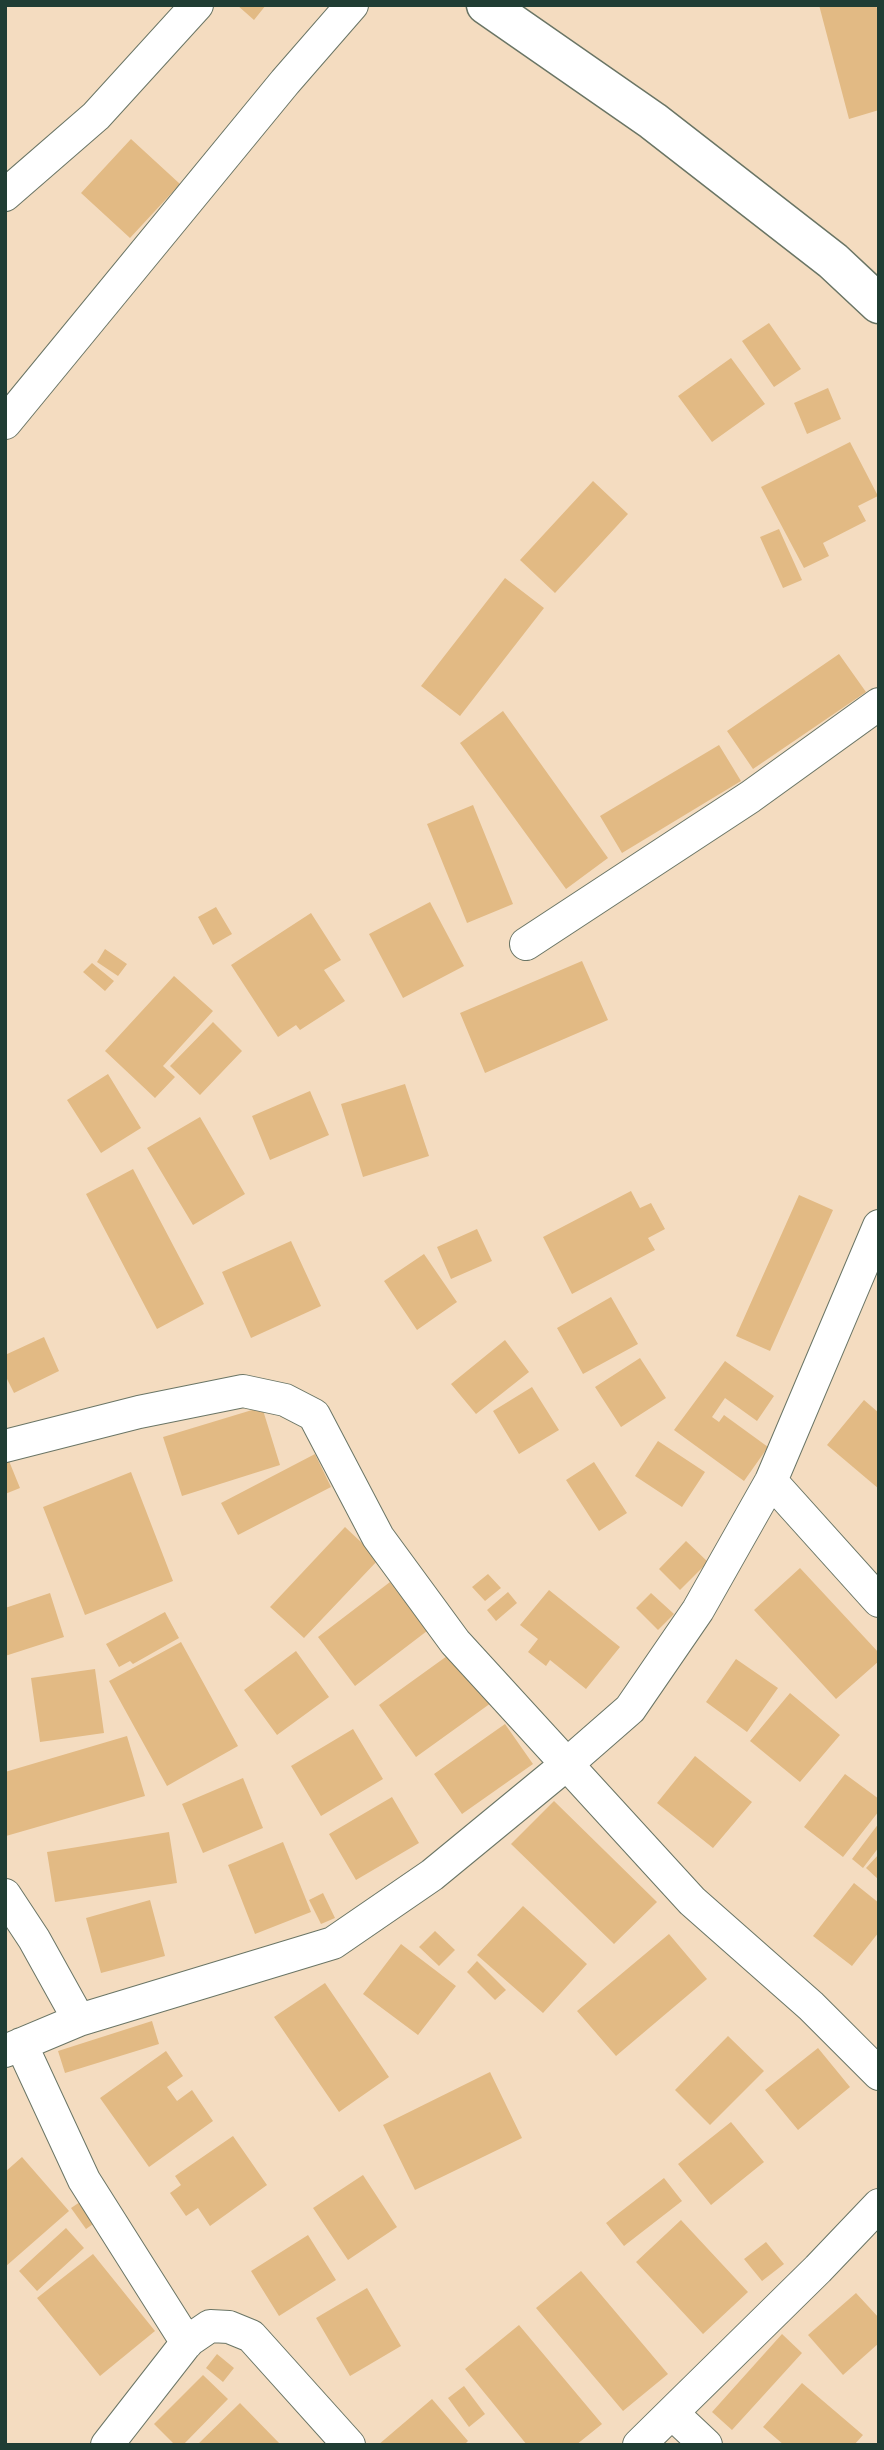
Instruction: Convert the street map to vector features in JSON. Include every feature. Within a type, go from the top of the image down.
[{"type":"main road","points":[[486,5],[653,121],[833,261],[879,304]]},
{"type":"street","points":[[5,195],[96,116],[197,5]]},
{"type":"street","points":[[5,423],[285,82],[352,5]]},
{"type":"street","points":[[526,944],[750,797],[879,704]]},
{"type":"street","points":[[187,2343],[84,2180],[13,2047],[79,2021],[333,1943],[432,1875],[630,1709],[698,1610],[771,1481],[879,1226]]},
{"type":"street","points":[[5,1446],[139,1412],[243,1391],[285,1400],[314,1415],[378,1537],[455,1642],[692,1901],[811,2006],[879,2074]]},
{"type":"street","points":[[771,1481],[879,1601]]},
{"type":"street","points":[[5,1895],[34,1939],[79,2021]]},
{"type":"street","points":[[639,2445],[818,2269],[879,2205]]},
{"type":"street","points":[[107,2445],[187,2343],[210,2326],[229,2327],[251,2336],[349,2445]]},
{"type":"street","points":[[672,2413],[706,2445]]},
{"type":"building","points":[[237,5],[266,5],[254,20]]},
{"type":"building","points":[[819,5],[876,5],[879,15],[879,110],[849,119]]},
{"type":"building","points":[[131,139],[180,184],[130,238],[81,193]]},
{"type":"building","points":[[769,323],[801,369],[774,387],[742,341]]},
{"type":"building","points":[[731,358],[765,404],[712,442],[678,396]]},
{"type":"building","points":[[828,388],[841,419],[807,434],[794,403]]},
{"type":"building","points":[[850,442],[878,496],[858,506],[866,521],[823,543],[829,556],[804,568],[761,487]]},
{"type":"building","points":[[593,481],[628,514],[555,593],[520,560]]},
{"type":"building","points":[[779,529],[802,580],[783,588],[760,537]]},
{"type":"building","points":[[505,578],[544,608],[460,716],[421,686]]},
{"type":"building","points":[[839,654],[866,692],[753,769],[727,731]]},
{"type":"building","points":[[503,711],[608,858],[566,889],[460,743]]},
{"type":"building","points":[[719,745],[741,781],[622,853],[600,816]]},
{"type":"building","points":[[473,805],[513,904],[467,923],[427,824]]},
{"type":"building","points":[[430,902],[464,966],[403,998],[369,934]]},
{"type":"building","points":[[216,907],[232,934],[213,945],[198,917]]},
{"type":"building","points":[[311,913],[341,960],[324,970],[345,1001],[300,1030],[296,1025],[278,1037],[231,965]]},
{"type":"building","points":[[105,949],[127,964],[118,976],[97,962]]},
{"type":"building","points":[[582,961],[608,1020],[485,1073],[460,1013]]},
{"type":"building","points":[[92,963],[114,981],[105,991],[83,972]]},
{"type":"building","points":[[174,976],[213,1011],[163,1066],[175,1077],[155,1098],[105,1051]]},
{"type":"building","points":[[213,1022],[242,1051],[200,1095],[170,1066]]},
{"type":"building","points":[[108,1074],[141,1128],[101,1153],[67,1100]]},
{"type":"building","points":[[405,1084],[429,1156],[363,1177],[341,1104]]},
{"type":"building","points":[[310,1091],[329,1135],[270,1160],[252,1116]]},
{"type":"building","points":[[200,1117],[245,1194],[193,1225],[147,1148]]},
{"type":"building","points":[[133,1169],[204,1304],[157,1329],[86,1194]]},
{"type":"building","points":[[631,1191],[640,1208],[651,1203],[665,1229],[648,1238],[655,1250],[572,1294],[543,1237]]},
{"type":"building","points":[[799,1195],[833,1210],[770,1351],[736,1336]]},
{"type":"building","points":[[477,1229],[492,1261],[451,1279],[437,1247]]},
{"type":"building","points":[[291,1241],[321,1306],[251,1338],[222,1272]]},
{"type":"building","points":[[424,1254],[457,1302],[417,1330],[384,1281]]},
{"type":"building","points":[[611,1297],[638,1344],[583,1374],[557,1328]]},
{"type":"building","points":[[44,1337],[59,1371],[14,1393],[5,1375],[5,1355]]},
{"type":"building","points":[[505,1340],[529,1372],[476,1414],[451,1384]]},
{"type":"building","points":[[640,1358],[666,1398],[621,1427],[595,1387]]},
{"type":"building","points":[[725,1361],[774,1396],[757,1421],[725,1398],[712,1417],[719,1422],[724,1415],[768,1447],[744,1481],[674,1430]]},
{"type":"building","points":[[532,1387],[559,1430],[519,1454],[493,1411]]},
{"type":"building","points":[[864,1400],[879,1413],[879,1489],[827,1445]]},
{"type":"building","points":[[262,1407],[280,1465],[182,1496],[163,1437]]},
{"type":"building","points":[[658,1441],[705,1472],[682,1507],[635,1476]]},
{"type":"building","points":[[315,1454],[331,1487],[238,1535],[221,1503]]},
{"type":"building","points":[[9,1461],[20,1488],[5,1494],[5,1462]]},
{"type":"building","points":[[594,1462],[627,1513],[599,1531],[566,1480]]},
{"type":"building","points":[[131,1472],[173,1581],[85,1615],[43,1507]]},
{"type":"building","points":[[345,1527],[379,1559],[304,1638],[270,1607]]},
{"type":"building","points":[[686,1541],[708,1562],[680,1590],[659,1569]]},
{"type":"building","points":[[800,1568],[879,1653],[879,1661],[836,1699],[754,1610]]},
{"type":"building","points":[[488,1574],[501,1588],[485,1601],[472,1587]]},
{"type":"building","points":[[390,1582],[427,1631],[355,1686],[318,1637]]},
{"type":"building","points":[[549,1590],[620,1647],[586,1689],[550,1660],[546,1666],[528,1652],[538,1639],[520,1625]]},
{"type":"building","points":[[508,1592],[517,1603],[496,1621],[487,1610]]},
{"type":"building","points":[[50,1593],[64,1637],[5,1656],[5,1608]]},
{"type":"building","points":[[651,1593],[674,1614],[658,1630],[636,1608]]},
{"type":"building","points":[[165,1612],[179,1638],[133,1664],[130,1661],[119,1667],[106,1644]]},
{"type":"building","points":[[181,1642],[238,1746],[167,1786],[109,1681]]},
{"type":"building","points":[[296,1651],[329,1697],[277,1735],[244,1690]]},
{"type":"building","points":[[454,1651],[491,1703],[416,1757],[379,1705]]},
{"type":"building","points":[[736,1659],[778,1688],[747,1732],[706,1702]]},
{"type":"building","points":[[95,1669],[104,1733],[40,1742],[31,1678]]},
{"type":"building","points":[[790,1693],[840,1735],[800,1782],[750,1741]]},
{"type":"building","points":[[505,1724],[533,1764],[462,1814],[434,1774]]},
{"type":"building","points":[[353,1729],[383,1779],[321,1816],[291,1766]]},
{"type":"building","points":[[127,1736],[145,1796],[6,1836],[5,1772]]},
{"type":"building","points":[[695,1756],[752,1802],[713,1848],[657,1803]]},
{"type":"building","points":[[845,1774],[879,1799],[879,1811],[843,1857],[804,1827]]},
{"type":"building","points":[[243,1778],[263,1828],[203,1853],[182,1804]]},
{"type":"building","points":[[392,1797],[419,1843],[356,1880],[329,1834]]},
{"type":"building","points":[[554,1801],[657,1902],[614,1944],[511,1844]]},
{"type":"building","points":[[879,1823],[879,1847],[863,1868],[852,1859]]},
{"type":"building","points":[[169,1832],[177,1883],[55,1902],[47,1852]]},
{"type":"building","points":[[283,1842],[311,1912],[255,1934],[228,1865]]},
{"type":"building","points":[[879,1854],[879,1880],[866,1868]]},
{"type":"building","points":[[854,1883],[879,1903],[879,1932],[852,1966],[813,1936]]},
{"type":"building","points":[[323,1893],[335,1918],[321,1924],[309,1900]]},
{"type":"building","points":[[150,1900],[165,1956],[101,1973],[86,1918]]},
{"type":"building","points":[[523,1906],[587,1964],[543,2013],[477,1955]]},
{"type":"building","points":[[435,1931],[455,1950],[439,1966],[419,1947]]},
{"type":"building","points":[[669,1934],[707,1979],[616,2056],[577,2011]]},
{"type":"building","points":[[401,1944],[456,1986],[418,2035],[363,1994]]},
{"type":"building","points":[[477,1961],[506,1990],[495,2000],[467,1972]]},
{"type":"building","points":[[325,1983],[389,2077],[339,2112],[274,2017]]},
{"type":"building","points":[[152,2021],[159,2044],[65,2073],[58,2051]]},
{"type":"building","points":[[728,2036],[764,2071],[710,2125],[675,2090]]},
{"type":"building","points":[[818,2048],[850,2087],[798,2130],[765,2090]]},
{"type":"building","points":[[166,2051],[183,2076],[167,2087],[177,2101],[192,2090],[213,2121],[149,2167],[100,2098]]},
{"type":"building","points":[[490,2072],[522,2138],[415,2190],[383,2125]]},
{"type":"building","points":[[731,2122],[764,2162],[711,2205],[678,2164]]},
{"type":"building","points":[[233,2136],[267,2185],[210,2226],[198,2208],[186,2216],[170,2193],[181,2185],[175,2176]]},
{"type":"building","points":[[22,2157],[69,2211],[5,2267],[5,2172]]},
{"type":"building","points":[[363,2175],[397,2227],[348,2260],[313,2208]]},
{"type":"building","points":[[664,2178],[682,2201],[624,2246],[606,2223]]},
{"type":"building","points":[[89,2196],[103,2217],[86,2229],[71,2208]]},
{"type":"building","points":[[681,2220],[748,2292],[703,2334],[636,2262]]},
{"type":"building","points":[[66,2228],[84,2248],[37,2291],[19,2271]]},
{"type":"building","points":[[308,2235],[336,2280],[279,2316],[251,2271]]},
{"type":"building","points":[[766,2242],[784,2264],[762,2281],[744,2259]]},
{"type":"building","points":[[93,2254],[155,2331],[100,2376],[37,2298]]},
{"type":"building","points":[[581,2271],[668,2374],[623,2411],[536,2308]]},
{"type":"building","points":[[367,2288],[401,2346],[350,2376],[316,2318]]},
{"type":"building","points":[[856,2293],[879,2318],[879,2343],[843,2375],[808,2335]]},
{"type":"building","points":[[519,2325],[602,2424],[576,2445],[527,2445],[465,2369]]},
{"type":"building","points":[[782,2334],[802,2353],[732,2430],[712,2412]]},
{"type":"building","points":[[217,2354],[234,2368],[223,2382],[206,2368]]},
{"type":"building","points":[[203,2375],[228,2399],[183,2445],[175,2445],[154,2424]]},
{"type":"building","points":[[802,2383],[863,2435],[854,2445],[784,2445],[763,2427]]},
{"type":"building","points":[[464,2386],[485,2414],[469,2427],[448,2398]]},
{"type":"building","points":[[432,2399],[468,2441],[464,2445],[378,2445]]},
{"type":"building","points":[[240,2403],[281,2445],[197,2445]]}]
